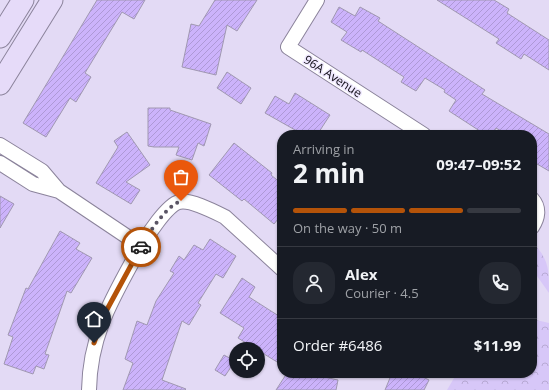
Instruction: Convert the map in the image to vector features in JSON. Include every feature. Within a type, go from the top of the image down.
[{"type":"main road","points":[[0,37],[23,0]]},
{"type":"main road","points":[[0,84],[52,0]]},
{"type":"street","name":"96A Avenue","points":[[317,0],[288,47],[416,130]]},
{"type":"street","points":[[0,145],[42,172],[59,191],[141,246]]},
{"type":"street","points":[[0,163],[33,184],[59,191]]},
{"type":"street","points":[[89,390],[92,355],[102,321],[141,246],[150,232],[170,208],[178,202],[186,202],[225,217],[277,264]]},
{"type":"green space","points":[[537,248],[542,254],[547,265],[549,293],[537,276]]},
{"type":"green space","points":[[537,320],[549,323],[549,390],[447,390],[454,378],[537,378]]},
{"type":"building","points":[[97,0],[145,0],[134,19],[122,12],[85,73],[91,77],[76,102],[70,98],[46,137],[23,123]]},
{"type":"building","points":[[215,0],[257,0],[237,31],[227,25],[216,75],[182,67],[191,24],[199,26]]},
{"type":"building","points":[[437,0],[494,0],[509,9],[507,13],[549,40],[549,70],[524,54],[521,59],[496,43],[499,39]]},
{"type":"building","points":[[339,7],[355,16],[360,7],[380,18],[378,21],[485,90],[482,94],[549,134],[549,171],[537,164],[537,130],[499,130],[496,128],[495,130],[478,130],[449,111],[456,100],[444,92],[445,90],[425,78],[416,91],[401,82],[404,77],[362,50],[361,52],[341,40],[347,32],[331,22]]},
{"type":"building","points":[[227,72],[251,88],[241,104],[217,88]]},
{"type":"building","points":[[295,93],[330,115],[320,130],[295,130],[265,113],[275,96],[289,104]]},
{"type":"building","points":[[148,108],[170,108],[170,110],[211,124],[204,146],[198,143],[192,160],[176,155],[179,147],[148,146]]},
{"type":"building","points":[[127,132],[150,165],[126,182],[140,190],[131,204],[96,183],[118,147],[114,141]]},
{"type":"building","points":[[234,143],[272,173],[271,175],[277,180],[277,220],[274,224],[244,199],[242,201],[209,175]]},
{"type":"building","points":[[0,196],[14,204],[0,228]]},
{"type":"building","points":[[60,231],[80,243],[76,249],[92,258],[71,293],[67,291],[45,354],[49,355],[44,369],[36,366],[33,374],[4,364],[13,337],[8,335],[26,288],[28,289]]},
{"type":"building","points":[[210,239],[236,256],[223,278],[216,274],[198,303],[201,305],[189,325],[182,321],[162,380],[186,389],[123,390],[133,363],[125,359],[137,321],[147,325],[156,301],[174,273],[170,271],[179,256],[184,260],[194,245],[203,250]]},
{"type":"building","points":[[242,278],[255,287],[249,297],[277,315],[277,362],[265,355],[265,342],[245,342],[238,338],[244,328],[220,313]]},
{"type":"building","points":[[224,355],[229,358],[229,370],[225,376],[215,370]]},
{"type":"building","points":[[284,378],[329,378],[338,380],[336,390],[276,390]]},
{"type":"building","points":[[390,378],[425,378],[429,380],[424,390],[385,390]]},
{"type":"way so far","points":[[141,247],[150,232],[170,208],[181,201]]},
{"type":"route","points":[[94,343],[104,315],[141,247]]}]
